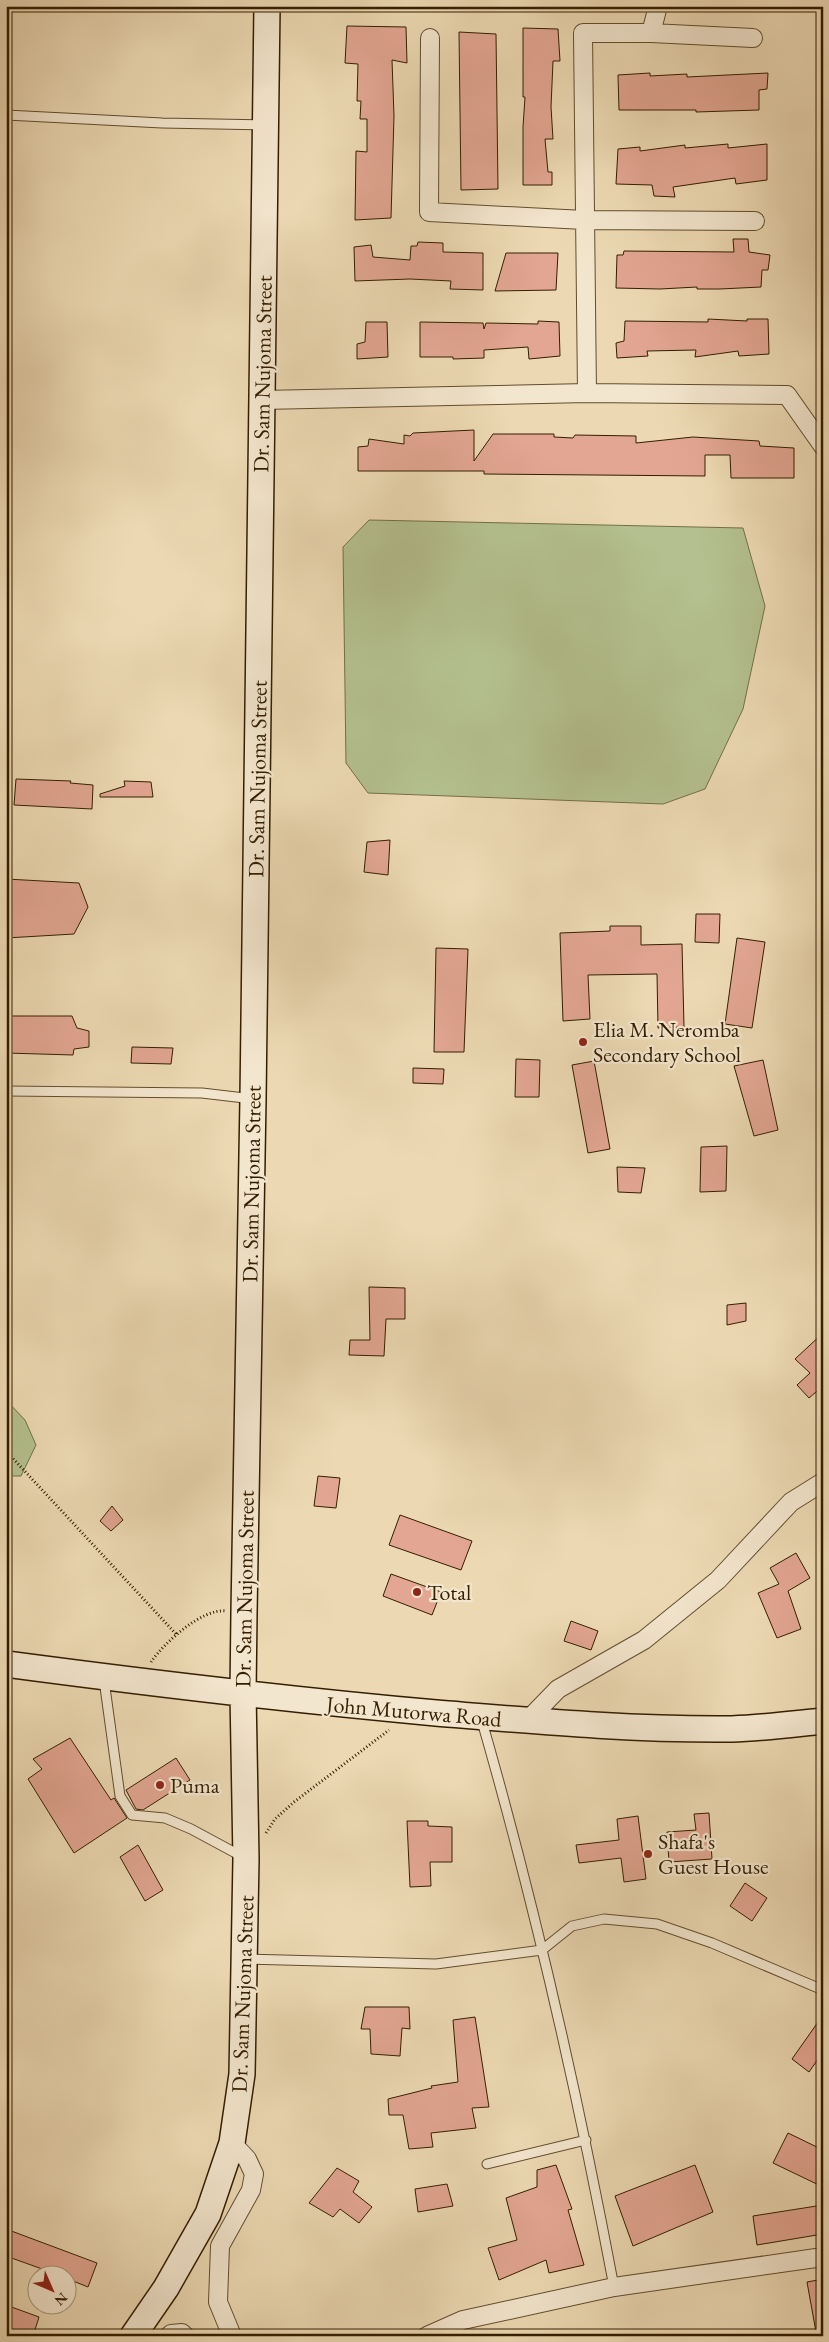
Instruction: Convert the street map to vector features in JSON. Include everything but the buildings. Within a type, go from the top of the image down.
[{"type":"street","name":"Dr. Sam Nujoma Street","points":[[132,2336],[166,2288],[208,2214],[232,2143],[242,2074],[246,1859],[243,1693],[253,1099],[267,6]]},
{"type":"street","points":[[651,33],[658,6]]},
{"type":"street","points":[[587,393],[583,33],[651,33],[753,38]]},
{"type":"street","points":[[430,38],[429,212],[584,220],[755,221]]},
{"type":"street","points":[[262,400],[587,393],[787,395],[823,446]]},
{"type":"street","points":[[526,1722],[558,1688],[644,1640],[710,1586],[791,1502],[823,1482]]},
{"type":"street","name":"John Mutorwa Road","points":[[6,1664],[144,1683],[322,1703],[526,1722],[676,1729],[735,1728],[823,1721]]},
{"type":"street","points":[[232,2143],[247,2159],[254,2174],[251,2190],[220,2246],[218,2302],[232,2336]]},
{"type":"street","points":[[427,2336],[463,2320],[614,2287],[823,2258]]},
{"type":"street","points":[[169,2336],[182,2333],[186,2336]]},
{"type":"lane","points":[[6,115],[162,123],[266,125]]},
{"type":"lane","points":[[6,1091],[202,1093],[253,1099]]},
{"type":"lane","points":[[104,1677],[120,1796],[132,1815],[165,1818],[191,1829],[246,1859]]},
{"type":"lane","points":[[481,1717],[509,1816],[542,1950],[586,2140],[614,2287]]},
{"type":"lane","points":[[244,1959],[436,1964],[542,1950],[572,1926],[604,1919],[656,1924],[712,1943],[823,1990]]},
{"type":"lane","points":[[487,2164],[586,2140]]},
{"type":"path","points":[[6,1451],[177,1635]]},
{"type":"path","points":[[144,1683],[149,1666],[158,1652],[201,1616],[219,1610],[244,1613]]},
{"type":"path","points":[[246,1859],[275,1819],[294,1802],[369,1743],[396,1726]]},
{"type":"green space","points":[[369,520],[743,528],[765,606],[743,709],[705,789],[663,804],[368,793],[346,763],[343,547]]},
{"type":"green space","points":[[6,1400],[25,1420],[36,1445],[21,1476],[6,1476]]},
{"type":"place","name":"Elia M. Neromba Secondary School","points":[[583,1042]]},
{"type":"place","name":"Total","points":[[417,1592]]},
{"type":"place","name":"Puma","points":[[160,1785]]},
{"type":"place","name":"Shafa's Guest House","points":[[648,1854]]}]
